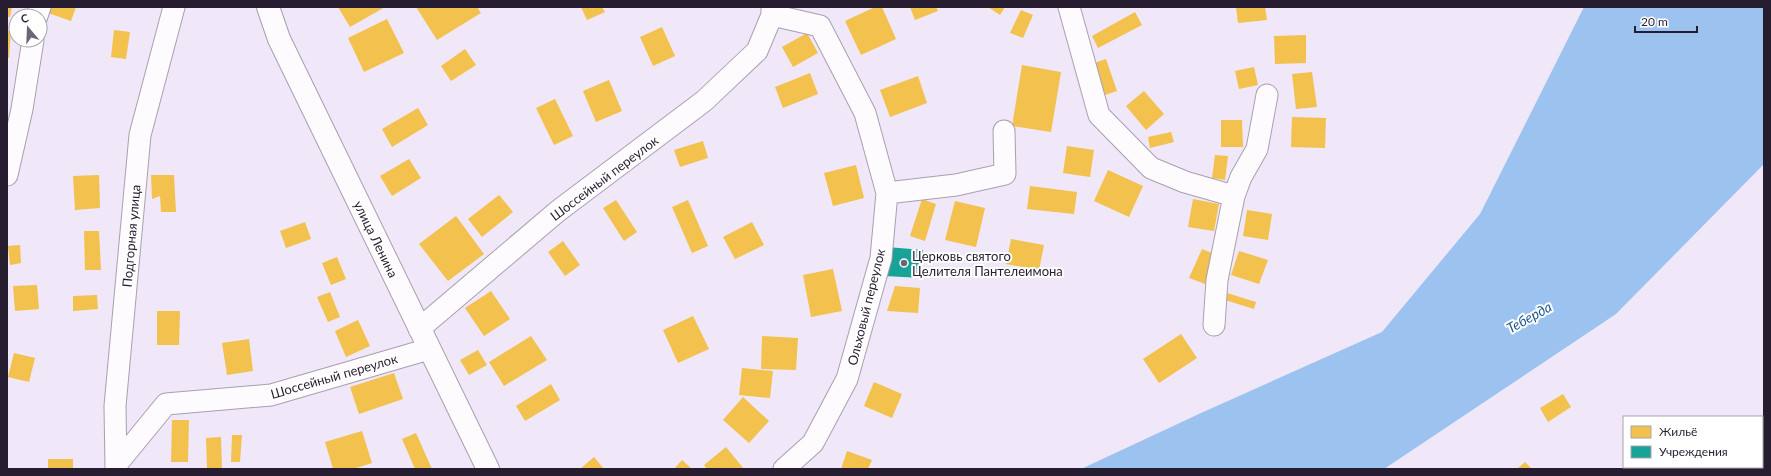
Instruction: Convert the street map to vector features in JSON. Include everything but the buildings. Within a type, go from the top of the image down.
[{"type":"main road","name":"улица Ленина","points":[[268,7],[278,39],[488,469]]},
{"type":"street","name":"Подгорная улица","points":[[116,467],[115,406],[140,135],[174,7]]},
{"type":"street","points":[[1069,7],[1099,115],[1151,168],[1185,182],[1234,196]]},
{"type":"street","name":"Шоссейный переулок","points":[[419,329],[558,211],[704,102],[757,51],[772,11]]},
{"type":"street","name":"Ольховый переулок","points":[[772,11],[820,26],[865,113],[887,193],[881,258],[848,379],[813,443],[784,469]]},
{"type":"street","points":[[7,175],[22,109],[32,48]]},
{"type":"street","points":[[1214,325],[1217,280],[1234,196],[1241,177],[1257,149],[1267,95]]},
{"type":"street","points":[[887,193],[956,185],[1005,174],[1004,131]]},
{"type":"street","name":"Шоссейный переулок","points":[[116,467],[166,404],[271,395],[429,349]]},
{"type":"water","name":"Теберда","points":[[1584,7],[1764,7],[1764,164],[1616,314],[1384,469],[1081,469],[1201,413],[1382,332],[1480,214]]},
{"type":"place","name":"Церковь святого Целителя Пантелеимона","points":[[904,263]]}]
